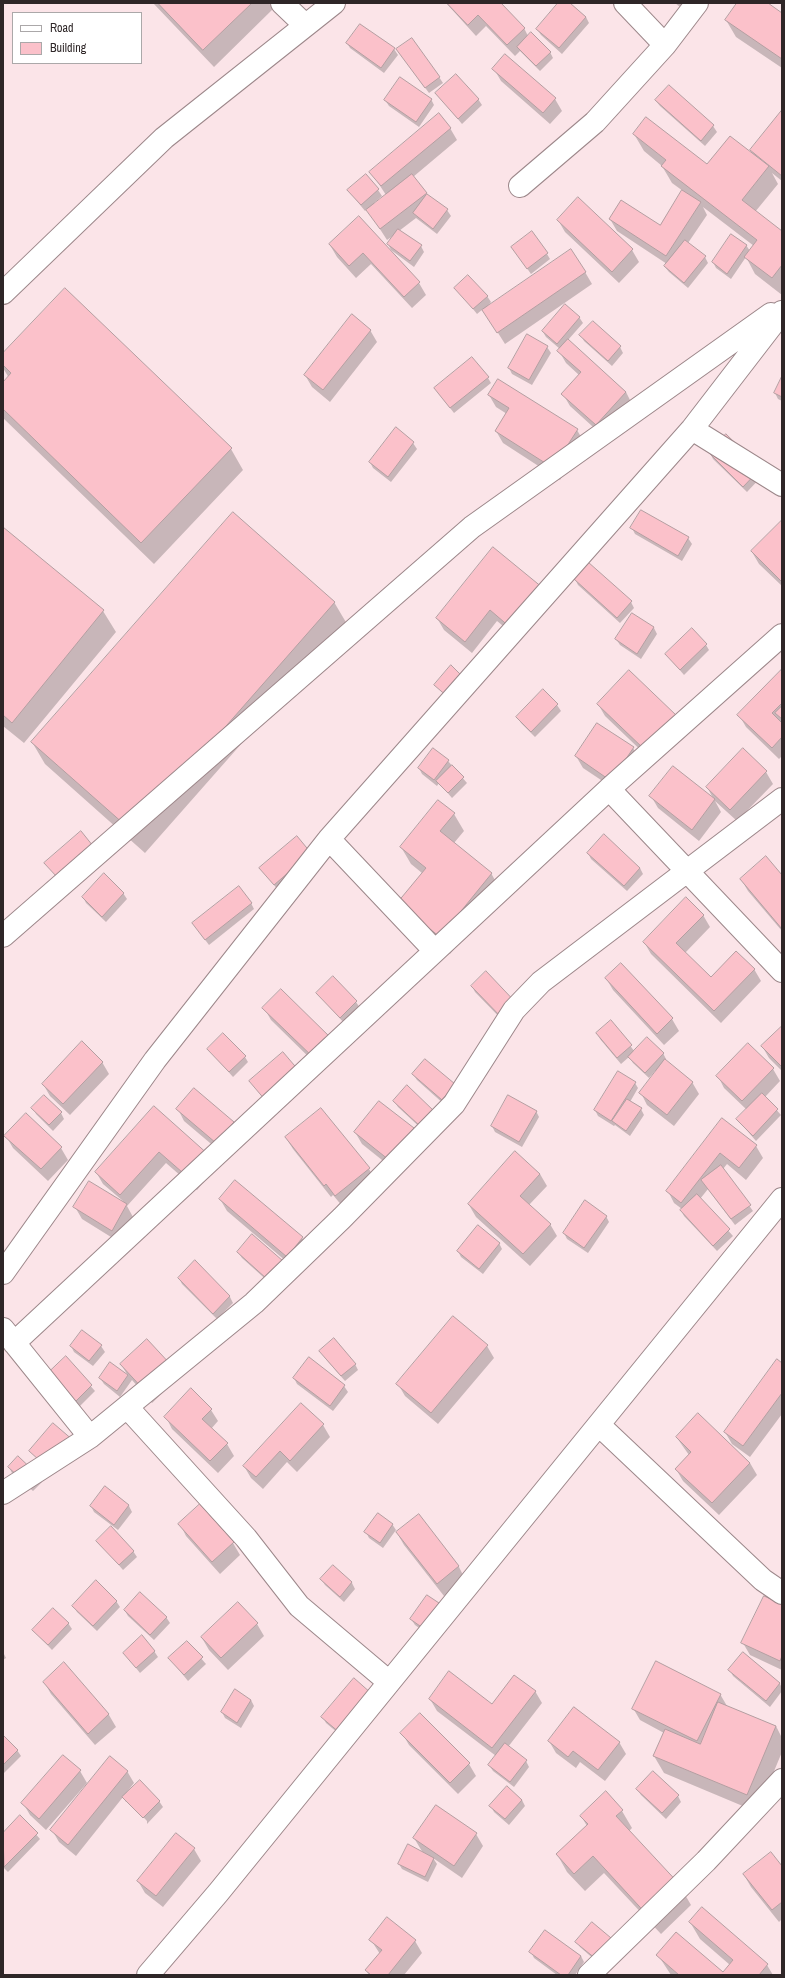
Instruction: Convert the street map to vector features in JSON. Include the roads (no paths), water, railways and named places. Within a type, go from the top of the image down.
[{"type":"street","points":[[282,3],[305,25]]},
{"type":"street","points":[[3,293],[164,138],[334,3]]},
{"type":"street","points":[[625,3],[666,45]]},
{"type":"street","points":[[520,186],[595,122],[666,45],[697,3]]},
{"type":"street","points":[[3,936],[472,527],[782,307]]},
{"type":"street","points":[[3,1273],[155,1060],[329,839],[692,429],[782,312]]},
{"type":"street","points":[[692,429],[782,486]]},
{"type":"street","points":[[90,1437],[9,1336],[435,952],[609,789],[782,635]]},
{"type":"street","points":[[609,789],[782,971]]},
{"type":"street","points":[[3,1493],[90,1437],[254,1303],[342,1218],[454,1104],[514,1010],[541,982],[686,870],[782,799]]},
{"type":"street","points":[[329,839],[435,952]]},
{"type":"street","points":[[148,1975],[218,1893],[782,1199]]},
{"type":"street","points":[[127,1406],[246,1538],[299,1606],[390,1682]]},
{"type":"street","points":[[599,1425],[763,1580],[782,1593]]},
{"type":"street","points":[[589,1975],[706,1861],[782,1780]]}]
